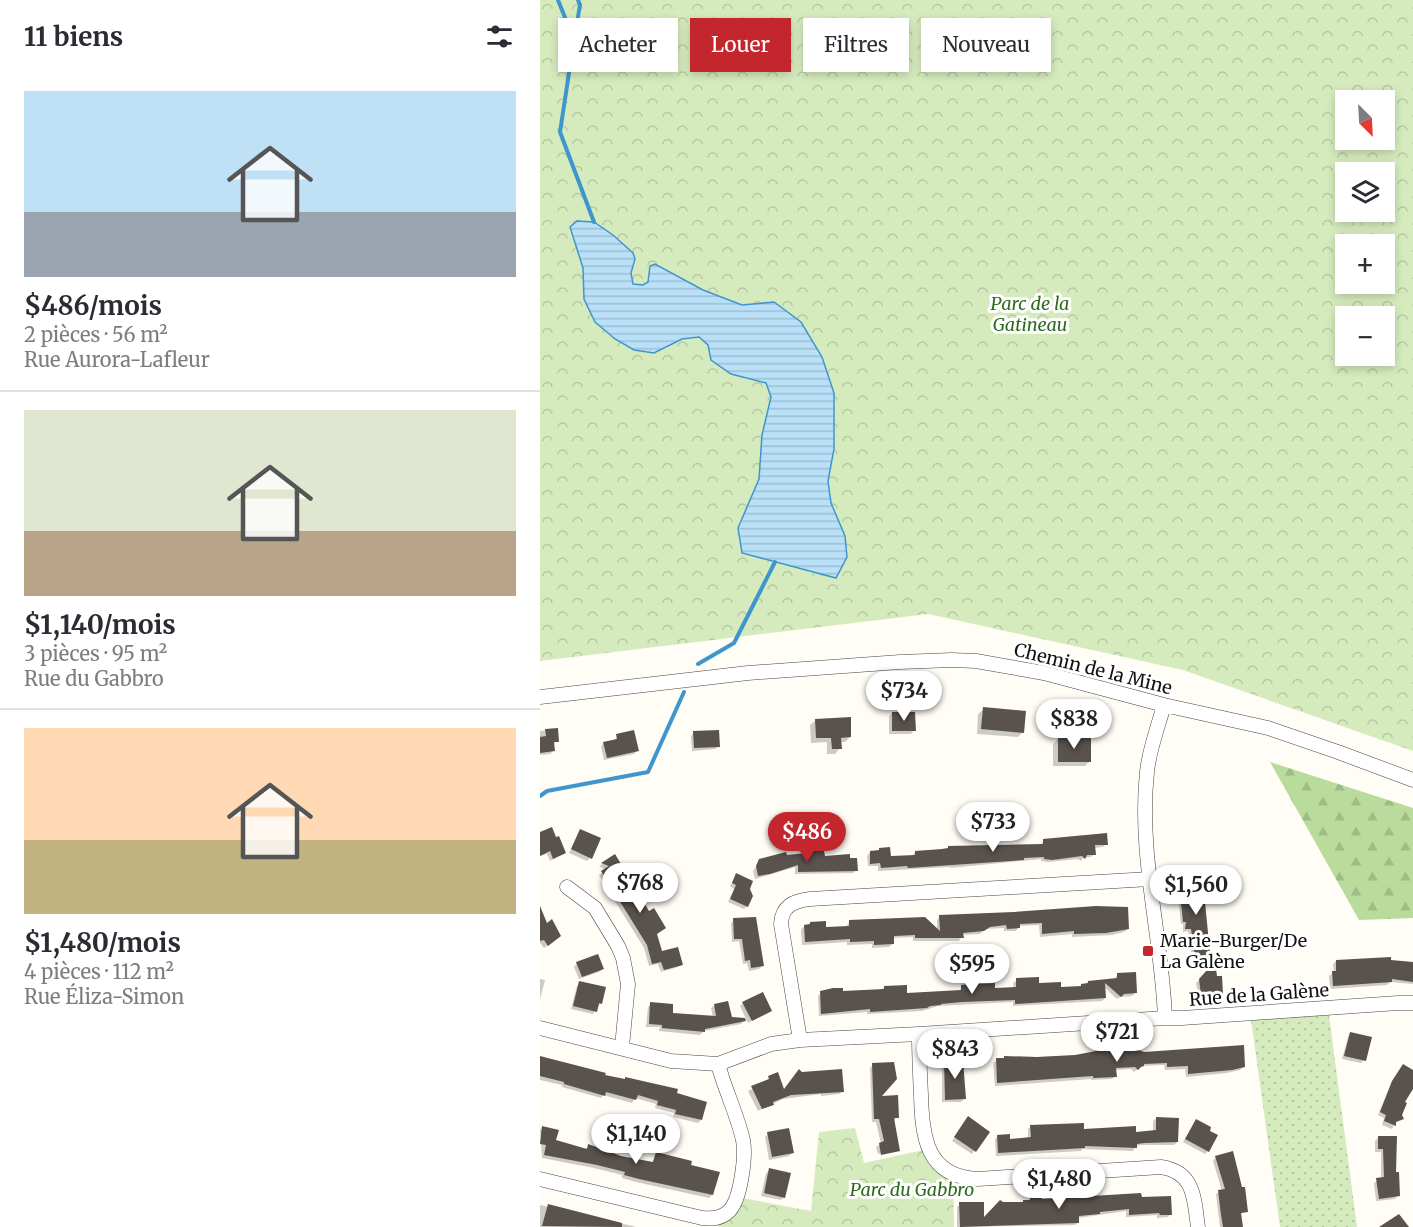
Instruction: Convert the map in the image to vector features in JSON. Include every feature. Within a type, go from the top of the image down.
[{"type":"street","name":"Chemin de la Mine","points":[[540,697],[748,672],[952,660],[976,661],[1044,672],[1164,705],[1268,728],[1413,780]]},
{"type":"street","points":[[1164,705],[1147,769],[1147,823],[1150,879],[1165,1018]]},
{"type":"street","points":[[800,1040],[781,924],[785,908],[792,903],[810,899],[1150,879]]},
{"type":"street","points":[[567,887],[595,908],[623,958],[628,984],[622,1047]]},
{"type":"street","name":"Rue de la Galène","points":[[540,1028],[671,1061],[718,1064],[771,1044],[800,1040],[919,1035],[1413,1003]]},
{"type":"street","points":[[919,1035],[922,1128],[928,1149],[934,1159],[946,1170],[978,1179],[1161,1167],[1173,1169],[1182,1174],[1193,1193],[1198,1227]]},
{"type":"street","points":[[540,1179],[702,1218],[712,1219],[728,1213],[737,1197],[744,1150],[740,1130],[718,1064]]},
{"type":"green space","name":"Parc de la Gatineau","points":[[540,0],[1413,0],[1413,751],[1183,670],[928,614],[540,661]]},
{"type":"green space","points":[[1270,762],[1413,808],[1413,918],[1359,920]]},
{"type":"green space","points":[[1328,1008],[1357,1227],[1280,1227],[1250,1013]]},
{"type":"green space","name":"Parc du Gabbro","points":[[855,1128],[864,1163],[928,1149],[953,1173],[954,1227],[718,1227],[720,1217],[737,1197],[811,1211],[819,1132]]},
{"type":"water","points":[[577,221],[594,222],[633,253],[635,259],[631,273],[633,284],[643,285],[648,282],[650,266],[655,264],[703,290],[742,305],[774,302],[801,322],[822,357],[834,393],[834,449],[828,481],[831,503],[845,536],[847,557],[836,578],[742,553],[738,528],[759,479],[762,435],[771,397],[766,383],[731,374],[711,360],[708,345],[699,337],[682,339],[654,353],[634,350],[615,339],[595,322],[584,299],[583,268],[570,227]]},
{"type":"building","points":[[983,707],[1026,711],[1024,733],[981,729]]},
{"type":"building","points":[[892,712],[915,712],[916,731],[892,731]]},
{"type":"building","points":[[851,717],[851,737],[841,738],[842,749],[832,749],[831,738],[816,738],[815,719]]},
{"type":"building","points":[[558,728],[559,742],[554,742],[555,751],[540,753],[540,737],[546,736],[545,729]]},
{"type":"building","points":[[634,730],[639,751],[607,758],[603,742],[617,739],[616,734]]},
{"type":"building","points":[[719,730],[720,747],[694,748],[693,731]]},
{"type":"building","points":[[1058,737],[1091,737],[1091,762],[1058,762]]},
{"type":"building","points":[[552,827],[556,837],[559,836],[566,853],[553,859],[550,851],[540,856],[540,832]]},
{"type":"building","points":[[580,829],[601,838],[592,859],[571,849]]},
{"type":"building","points":[[1107,833],[1108,845],[1095,845],[1096,855],[1087,855],[1085,859],[1082,856],[1052,860],[1044,859],[1044,857],[1024,858],[1024,860],[908,868],[907,866],[881,868],[880,863],[870,864],[870,851],[879,850],[879,848],[890,847],[891,856],[915,855],[915,851],[942,849],[948,846],[1043,844],[1043,839]]},
{"type":"building","points":[[805,850],[824,851],[825,856],[850,854],[850,858],[857,858],[858,871],[798,872],[798,865],[758,876],[756,866],[759,859],[786,852],[787,855],[806,853]]},
{"type":"building","points":[[615,854],[649,911],[654,908],[666,928],[657,934],[662,951],[678,947],[683,965],[664,970],[661,962],[652,964],[647,945],[601,871],[609,866],[601,863]]},
{"type":"building","points":[[736,873],[753,881],[750,889],[753,896],[748,907],[730,899],[736,885],[732,883]]},
{"type":"building","points":[[1184,875],[1197,875],[1198,882],[1203,882],[1211,963],[1196,964],[1191,929],[1185,929],[1186,922],[1183,922],[1179,884],[1184,879]]},
{"type":"building","points":[[540,906],[547,923],[552,919],[561,936],[548,946],[544,940],[540,941]]},
{"type":"building","points":[[1096,906],[1128,907],[1129,929],[1106,933],[1074,934],[1074,931],[1042,934],[1042,923],[1020,924],[1020,928],[1007,929],[1006,925],[990,927],[984,931],[963,933],[964,938],[894,936],[894,944],[874,945],[874,941],[850,942],[850,939],[805,942],[804,925],[810,922],[826,921],[826,927],[849,926],[849,920],[925,917],[940,931],[939,915]]},
{"type":"building","points":[[756,917],[764,966],[751,968],[750,960],[745,961],[742,939],[734,939],[733,918]]},
{"type":"building","points":[[598,954],[604,969],[582,977],[576,962]]},
{"type":"building","points":[[1391,957],[1391,960],[1413,962],[1413,982],[1392,979],[1392,982],[1333,986],[1332,971],[1336,971],[1336,960]]},
{"type":"building","points":[[1216,969],[1217,976],[1222,976],[1223,994],[1201,995],[1199,979],[1207,970]]},
{"type":"building","points":[[1136,972],[1137,993],[1124,994],[1121,997],[1105,983],[1106,998],[1015,1004],[1015,1000],[962,1002],[927,1008],[870,1012],[870,1009],[821,1014],[820,991],[833,988],[843,988],[843,991],[884,989],[884,986],[907,985],[907,993],[961,990],[961,985],[971,984],[995,983],[995,988],[1016,987],[1016,978],[1039,977],[1039,983],[1061,982],[1061,987],[1081,986],[1088,981],[1117,978],[1117,973]]},
{"type":"building","points":[[579,981],[606,987],[602,1004],[599,1003],[597,1012],[573,1006]]},
{"type":"building","points":[[763,992],[772,1011],[752,1021],[742,1002]]},
{"type":"building","points":[[728,1001],[732,1017],[745,1018],[746,1021],[705,1029],[705,1032],[662,1028],[662,1025],[649,1024],[650,1002],[673,1004],[673,1013],[716,1016],[714,1004]]},
{"type":"building","points":[[1350,1032],[1372,1037],[1366,1061],[1344,1056]]},
{"type":"building","points":[[1244,1045],[1245,1067],[1232,1070],[1188,1074],[1188,1066],[1167,1067],[1167,1063],[1144,1064],[1138,1070],[1135,1067],[1116,1068],[1117,1077],[1093,1078],[1093,1076],[997,1083],[996,1058],[1004,1058],[1004,1056],[1037,1057],[1075,1055],[1096,1051],[1136,1049],[1144,1052]]},
{"type":"building","points":[[540,1056],[606,1073],[605,1075],[625,1079],[625,1077],[678,1089],[677,1093],[707,1102],[702,1120],[675,1114],[676,1110],[657,1105],[658,1101],[638,1095],[636,1100],[606,1092],[605,1096],[540,1076]]},
{"type":"building","points":[[963,1060],[966,1099],[945,1100],[944,1061]]},
{"type":"building","points":[[894,1062],[897,1079],[882,1096],[898,1095],[899,1118],[894,1118],[900,1151],[881,1155],[879,1143],[884,1141],[879,1119],[874,1119],[872,1063]]},
{"type":"building","points":[[1403,1064],[1413,1070],[1413,1089],[1405,1102],[1407,1103],[1402,1115],[1404,1119],[1396,1122],[1396,1126],[1384,1121],[1386,1115],[1380,1112],[1392,1081]]},
{"type":"building","points":[[799,1069],[802,1072],[842,1069],[844,1092],[791,1095],[762,1109],[751,1086],[769,1079],[768,1076],[778,1072],[784,1089]]},
{"type":"building","points":[[968,1116],[990,1132],[976,1152],[954,1137]]},
{"type":"building","points":[[1156,1117],[1179,1118],[1178,1142],[1137,1144],[1137,1148],[1085,1146],[1085,1148],[998,1153],[997,1135],[1010,1134],[1010,1139],[1031,1137],[1030,1125],[1084,1123],[1084,1129],[1136,1126],[1136,1132],[1156,1130]]},
{"type":"building","points":[[1196,1119],[1211,1127],[1210,1131],[1218,1135],[1209,1152],[1185,1139]]},
{"type":"building","points":[[542,1126],[559,1130],[556,1140],[587,1149],[588,1144],[621,1156],[653,1162],[656,1152],[692,1161],[691,1165],[720,1172],[713,1195],[639,1179],[624,1175],[625,1172],[597,1165],[544,1155],[546,1145],[540,1144]]},
{"type":"building","points":[[789,1128],[794,1153],[772,1157],[767,1132]]},
{"type":"building","points":[[1378,1136],[1397,1136],[1396,1172],[1399,1172],[1400,1196],[1379,1199],[1376,1178],[1384,1177],[1383,1149],[1378,1149]]},
{"type":"building","points":[[1233,1151],[1242,1187],[1245,1187],[1248,1212],[1241,1213],[1243,1227],[1223,1227],[1218,1190],[1225,1189],[1215,1156]]},
{"type":"building","points":[[769,1168],[791,1173],[785,1198],[764,1193]]},
{"type":"building","points":[[1141,1193],[1142,1197],[1171,1196],[1172,1215],[1160,1215],[1159,1213],[1129,1215],[1129,1209],[1079,1216],[1079,1223],[960,1227],[959,1202],[984,1202],[984,1217],[1000,1200],[1023,1202],[1023,1200],[1030,1200],[1030,1197],[1042,1197],[1042,1199]]},
{"type":"building","points":[[548,1204],[622,1223],[622,1227],[542,1226]]},
{"type":"building","points":[[1399,1214],[1409,1227],[1379,1227]]},
{"type":"waterway","points":[[558,0],[574,40],[560,132],[594,222]]},
{"type":"waterway","points":[[578,0],[580,5],[578,18]]},
{"type":"waterway","points":[[698,664],[734,643],[775,562]]},
{"type":"waterway","points":[[540,796],[547,791],[648,772],[684,692]]},
{"type":"place","name":"Marie-Burger/De La Galène","points":[[1148,951]]}]
